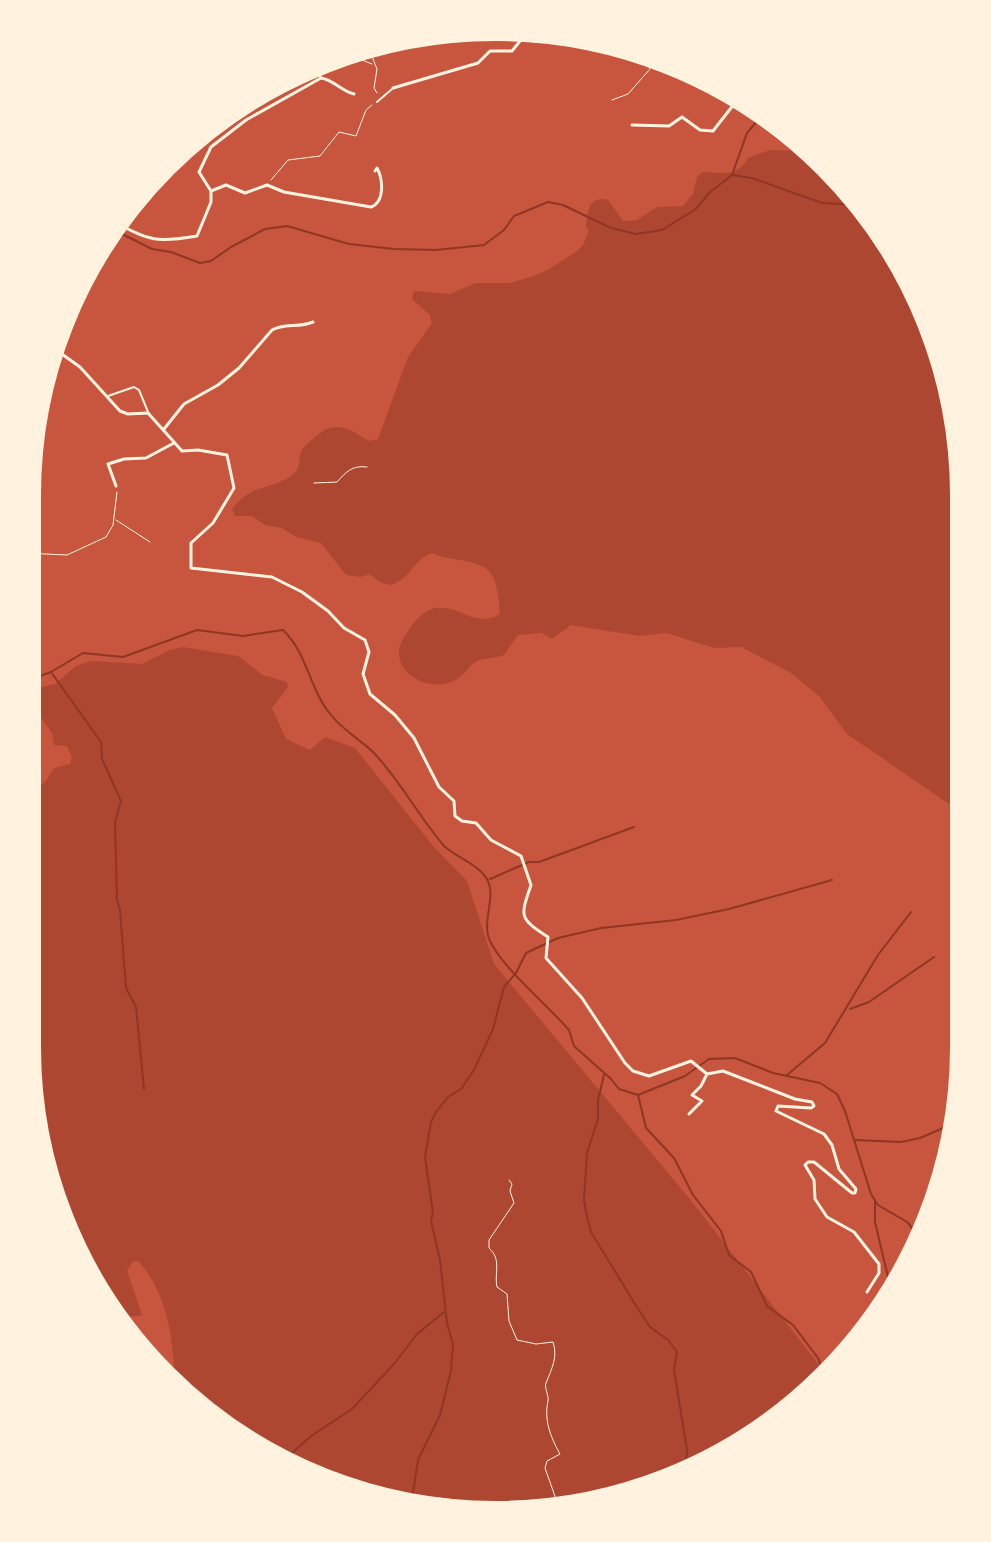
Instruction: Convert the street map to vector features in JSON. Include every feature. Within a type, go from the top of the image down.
[{"type":"street","points":[[377,102],[393,88],[478,63],[490,51],[512,51],[523,37]]},
{"type":"street","points":[[316,73],[354,94]]},
{"type":"street","points":[[123,227],[145,240],[197,236],[211,204],[211,191],[199,172],[211,147],[246,120],[321,78]]},
{"type":"street","points":[[632,125],[669,126],[682,117],[700,130],[713,131],[734,103]]},
{"type":"street","points":[[211,191],[228,185],[245,193],[267,185],[284,192],[371,207],[377,205],[381,197],[380,173],[377,168],[375,171]]},
{"type":"street","points":[[164,429],[184,404],[239,368],[274,328],[313,322]]},
{"type":"street","points":[[59,352],[77,364],[120,411],[148,413]]},
{"type":"street","points":[[107,396],[134,387],[145,401],[148,413],[184,452],[198,450],[226,454],[234,484],[213,523],[191,543],[191,569],[272,577],[302,592],[328,611],[344,628],[365,640],[369,652],[363,674],[367,690],[372,698],[395,715],[414,738],[439,787],[454,801],[455,816],[462,821],[476,823],[491,840],[522,858],[531,888],[525,897],[525,920],[531,928],[548,937],[546,958],[582,998],[625,1063],[637,1073],[649,1076],[689,1061],[705,1072],[723,1071],[795,1099],[812,1102],[814,1106],[811,1108],[799,1110],[778,1106],[776,1111],[824,1134],[832,1145],[839,1169],[856,1189],[852,1193],[814,1162],[805,1165],[814,1180],[815,1199],[827,1217],[854,1232],[876,1259],[879,1273],[867,1292]]},
{"type":"street","points":[[116,486],[108,464],[124,459],[146,458],[174,443]]},
{"type":"street","points":[[689,1114],[702,1101],[691,1096],[705,1072]]},
{"type":"path","points":[[371,54],[378,72],[374,90],[381,98]]},
{"type":"path","points":[[357,58],[375,64]]},
{"type":"path","points":[[612,100],[628,94],[650,69],[646,61]]},
{"type":"path","points":[[267,185],[285,162],[320,156],[342,131],[356,136],[366,110],[377,102]]},
{"type":"path","points":[[314,483],[337,482],[347,471],[358,466],[367,467]]},
{"type":"path","points":[[36,554],[67,555],[108,535],[114,519],[116,486]]},
{"type":"path","points":[[114,519],[150,542]]},
{"type":"path","points":[[509,1180],[514,1203],[489,1240],[489,1248],[495,1253],[497,1287],[507,1294],[509,1321],[517,1340],[536,1344],[553,1342],[555,1347],[554,1366],[545,1386],[548,1400],[545,1410],[547,1426],[560,1454],[547,1461],[545,1468],[557,1502]]},
{"type":"shaded area","points":[[770,150],[798,150],[841,193],[878,240],[908,292],[931,348],[939,377],[954,465],[955,808],[847,734],[819,696],[791,673],[741,647],[715,648],[666,633],[640,636],[571,625],[552,639],[542,633],[518,635],[504,655],[477,661],[450,682],[432,684],[420,681],[408,674],[400,661],[400,647],[406,634],[420,616],[432,609],[444,608],[488,619],[500,614],[491,573],[477,564],[432,553],[391,585],[369,574],[361,577],[346,575],[321,543],[265,525],[252,516],[235,516],[232,509],[253,491],[283,481],[295,473],[303,448],[325,430],[344,428],[369,441],[378,439],[408,357],[432,323],[430,315],[412,299],[414,291],[450,294],[476,283],[510,283],[534,276],[583,245],[589,230],[586,228],[588,211],[597,200],[608,200],[623,221],[637,220],[657,207],[683,206],[693,194],[697,177],[702,172],[734,171],[748,158]]},
{"type":"shaded area","points":[[183,647],[238,656],[263,675],[287,682],[288,687],[272,708],[286,739],[310,750],[325,737],[355,748],[433,846],[467,881],[494,964],[689,1198],[822,1369],[775,1411],[751,1429],[699,1459],[643,1482],[614,1490],[526,1505],[436,1502],[377,1490],[320,1471],[240,1429],[216,1411],[174,1374],[171,1338],[163,1304],[138,1261],[133,1262],[127,1271],[142,1315],[124,1317],[83,1250],[71,1222],[52,1165],[40,1106],[36,1046],[36,785],[45,782],[54,768],[70,764],[72,757],[67,746],[54,745],[52,733],[36,715],[36,687],[55,684],[76,666],[92,661],[142,664],[169,650]]},
{"type":"waterway","points":[[732,175],[747,133],[759,119]]},
{"type":"waterway","points":[[119,232],[152,249],[171,252],[200,263],[211,261],[265,229],[287,226],[349,244],[436,250],[484,245],[504,230],[514,216],[548,202],[563,205],[611,228],[636,234],[662,230],[696,209],[709,193],[732,175],[752,178],[822,203],[851,205]]},
{"type":"waterway","points":[[36,678],[83,653],[123,657],[197,630],[243,636],[283,630],[298,650],[331,715],[383,763],[444,846],[484,875],[490,890],[488,933],[496,951],[569,1030],[574,1046],[619,1089],[638,1095],[685,1076],[709,1059],[735,1058],[773,1073],[820,1083],[837,1094],[871,1194],[878,1205],[907,1222],[916,1232]]},
{"type":"waterway","points":[[51,672],[101,742],[102,759],[121,801],[115,822],[117,900],[126,988],[136,1007],[144,1089]]},
{"type":"waterway","points":[[490,879],[529,862],[539,862],[634,827]]},
{"type":"waterway","points":[[412,1498],[418,1460],[440,1415],[451,1371],[453,1345],[431,1221],[433,1213],[425,1157],[431,1122],[448,1097],[461,1089],[474,1070],[493,1029],[504,987],[516,973],[526,953],[558,938],[601,928],[676,920],[729,909],[832,880]]},
{"type":"waterway","points":[[787,1075],[825,1043],[878,955],[911,912]]},
{"type":"waterway","points":[[850,1009],[869,1002],[934,957]]},
{"type":"waterway","points":[[604,1075],[598,1100],[598,1119],[587,1153],[584,1200],[587,1217],[591,1232],[650,1327],[668,1340],[677,1352],[674,1370],[687,1450],[686,1465]]},
{"type":"waterway","points":[[638,1095],[646,1128],[674,1158],[693,1195],[721,1231],[729,1255],[751,1272],[767,1306],[793,1325],[822,1369]]},
{"type":"waterway","points":[[855,1140],[901,1142],[948,1126]]},
{"type":"waterway","points":[[875,1201],[875,1222],[889,1282]]},
{"type":"waterway","points":[[288,1457],[311,1436],[352,1409],[417,1334],[444,1312]]}]
